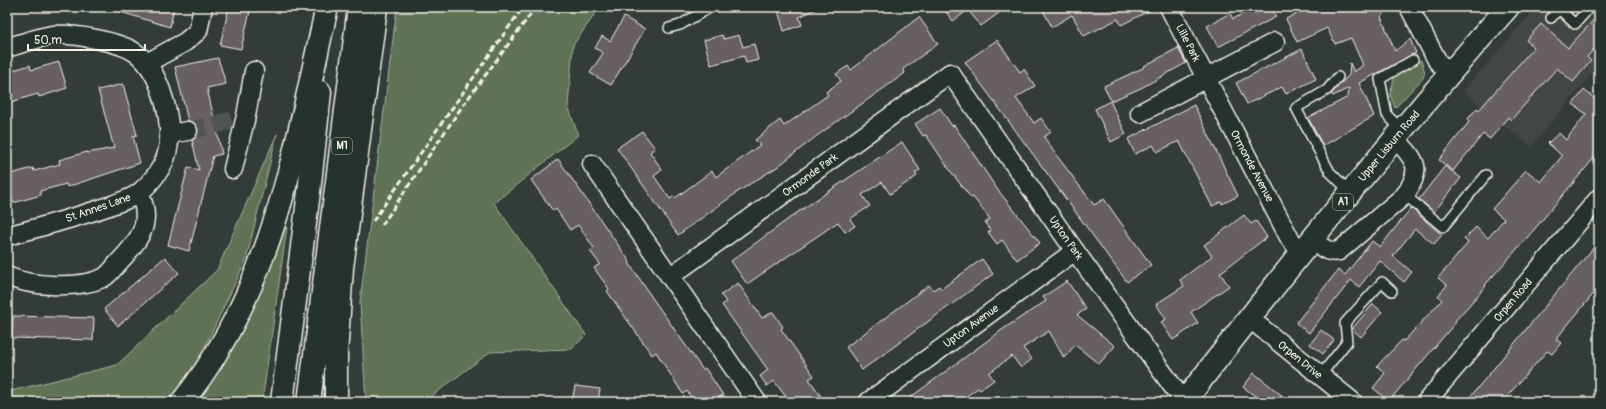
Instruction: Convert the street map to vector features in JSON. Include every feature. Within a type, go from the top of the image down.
[{"type":"main road","points":[[182,402],[213,359],[245,300],[262,261],[295,149],[328,7]]},
{"type":"main road","points":[[282,402],[309,192],[328,7]]},
{"type":"main road","name":"M1","points":[[309,402],[359,7]]},
{"type":"main road","points":[[336,402],[336,355],[342,268],[376,7]]},
{"type":"main road","name":"Upper Lisburn Road","points":[[1184,402],[1249,318],[1398,134],[1508,7]]},
{"type":"street","points":[[147,63],[185,42],[198,31],[203,7]]},
{"type":"street","name":"Lille Park","points":[[1169,7],[1206,78]]},
{"type":"street","points":[[1409,7],[1438,62],[1450,74]]},
{"type":"street","name":"St Annes Lane","points":[[7,48],[54,35],[98,39],[135,53],[147,63],[159,85],[168,118],[169,134],[167,154],[156,175],[139,193],[91,212],[7,236]]},
{"type":"street","points":[[1140,113],[1275,42]]},
{"type":"street","points":[[233,169],[242,117],[254,71]]},
{"type":"street","name":"Upton Park","points":[[950,73],[1075,251],[1184,402]]},
{"type":"street","name":"Ormonde Park","points":[[670,276],[950,73]]},
{"type":"street","name":"Ormonde Avenue","points":[[1206,78],[1290,239],[1307,246],[1334,253],[1339,251],[1405,195]]},
{"type":"street","points":[[169,134],[188,131]]},
{"type":"street","points":[[1398,134],[1414,159],[1416,166],[1412,184],[1405,195]]},
{"type":"street","points":[[592,164],[757,402]]},
{"type":"street","points":[[7,276],[17,280],[42,285],[74,284],[104,278],[134,246],[146,224],[143,202],[139,193]]},
{"type":"street","name":"Orpen Road","points":[[1426,402],[1599,198]]},
{"type":"street","name":"Upton Avenue","points":[[868,402],[1075,251]]},
{"type":"street","name":"Orpen Drive","points":[[1249,318],[1352,402]]},
{"type":"lane","points":[[669,28],[680,25],[711,7]]},
{"type":"lane","points":[[1551,18],[1560,9],[1575,24],[1590,7]]},
{"type":"lane","points":[[1398,134],[1387,115],[1380,79],[1413,60]]},
{"type":"lane","points":[[1338,77],[1327,90],[1296,108],[1330,172],[1351,192]]},
{"type":"lane","points":[[1405,195],[1443,227],[1486,175]]},
{"type":"lane","points":[[1320,376],[1347,342],[1345,323],[1382,282],[1392,291]]},
{"type":"shaded area","points":[[1537,7],[1599,7],[1599,65],[1531,147],[1463,91]]},
{"type":"green space","points":[[397,7],[600,7],[573,45],[568,106],[578,135],[494,203],[586,335],[572,349],[490,352],[424,402],[366,402],[360,302]]},
{"type":"green space","points":[[1421,60],[1425,72],[1423,78],[1395,108],[1390,94],[1395,75]]},
{"type":"green space","points":[[277,134],[246,260],[202,353],[217,369],[253,301],[269,267],[283,230],[287,227],[262,402],[7,402],[7,389],[11,391],[117,365],[217,270]]},
{"type":"building","points":[[115,7],[174,7],[170,27],[114,10]]},
{"type":"building","points":[[229,7],[251,7],[241,49],[220,45]]},
{"type":"building","points":[[777,7],[820,7],[799,17],[802,25],[784,31]]},
{"type":"building","points":[[942,7],[1007,7],[981,26],[968,10],[953,21]]},
{"type":"building","points":[[1041,7],[1157,7],[1121,25],[1118,19],[1084,36],[1072,15],[1052,27]]},
{"type":"building","points":[[1256,7],[1271,7],[1276,17],[1218,47],[1207,26],[1230,13],[1233,19]]},
{"type":"building","points":[[1310,7],[1390,7],[1381,17],[1395,51],[1410,39],[1416,53],[1359,83],[1374,116],[1323,146],[1308,118],[1348,97],[1349,88],[1333,96],[1331,94],[1349,75],[1350,63],[1354,72],[1363,65],[1351,38],[1335,44],[1327,28],[1297,42],[1286,19]]},
{"type":"building","points":[[1599,14],[1599,43],[1587,57],[1591,61],[1573,82],[1557,68],[1511,120],[1508,117],[1490,139],[1483,134],[1453,171],[1439,160],[1469,122],[1467,120],[1477,108],[1479,110],[1534,47],[1526,40],[1541,24],[1568,48]]},
{"type":"building","points":[[624,17],[645,29],[611,85],[590,73],[603,53],[595,48],[602,36],[610,41]]},
{"type":"building","points":[[919,17],[938,44],[903,69],[905,73],[818,135],[777,167],[739,191],[678,235],[617,148],[642,131],[655,148],[650,152],[662,170],[654,176],[670,199],[674,196],[675,198],[712,171],[716,177],[760,145],[755,140],[780,120],[784,126],[828,95],[826,92],[841,81],[836,74],[848,66],[851,70]]},
{"type":"building","points":[[722,35],[724,39],[739,35],[743,47],[754,44],[758,60],[746,63],[744,56],[711,65],[704,40]]},
{"type":"building","points":[[997,40],[1020,72],[1024,69],[1035,86],[1016,98],[1034,123],[1041,118],[1051,132],[1044,137],[1054,152],[1094,205],[1104,199],[1151,265],[1127,282],[965,62]]},
{"type":"building","points":[[1178,48],[1186,63],[1141,88],[1111,101],[1104,86],[1145,67],[1144,66]]},
{"type":"building","points":[[1302,49],[1316,79],[1286,94],[1282,87],[1247,104],[1236,83]]},
{"type":"building","points":[[218,58],[226,84],[207,88],[222,154],[213,156],[189,251],[168,245],[188,167],[199,170],[192,140],[198,135],[198,129],[196,124],[188,121],[175,67]]},
{"type":"building","points":[[59,62],[67,88],[39,97],[38,94],[7,103],[7,72],[30,65],[31,70]]},
{"type":"building","points":[[123,84],[137,135],[133,136],[140,163],[67,187],[66,184],[40,191],[41,195],[13,203],[7,175],[33,168],[34,171],[60,164],[59,160],[87,152],[114,148],[98,90]]},
{"type":"building","points":[[1584,90],[1596,100],[1599,97],[1599,152],[1533,231],[1485,285],[1486,286],[1389,401],[1373,388],[1385,373],[1377,366],[1402,340],[1404,341],[1442,300],[1438,296],[1447,285],[1438,278],[1468,243],[1464,239],[1476,227],[1488,238],[1504,219],[1492,209],[1526,170],[1541,182],[1562,156],[1548,143],[1559,133],[1566,140],[1586,114],[1573,104]]},
{"type":"building","points":[[1110,101],[1126,134],[1111,142],[1095,109]]},
{"type":"building","points":[[1194,105],[1238,196],[1222,204],[1221,202],[1212,206],[1179,141],[1157,152],[1153,145],[1135,154],[1128,139]]},
{"type":"building","points":[[940,108],[952,126],[954,125],[997,189],[1040,243],[1017,260],[1002,240],[997,244],[988,232],[991,231],[985,223],[990,219],[973,197],[971,198],[926,135],[923,136],[915,124]]},
{"type":"building","points":[[902,142],[920,170],[915,173],[917,176],[890,194],[882,182],[862,195],[870,206],[850,219],[855,226],[845,232],[838,222],[747,284],[731,261],[798,212]]},
{"type":"building","points":[[558,159],[630,262],[629,263],[653,299],[703,370],[705,368],[723,395],[713,402],[694,402],[687,391],[683,394],[656,352],[652,355],[607,291],[609,289],[594,268],[600,264],[590,251],[594,248],[578,225],[570,230],[556,209],[553,211],[531,180]]},
{"type":"building","points":[[1445,166],[1461,178],[1434,212],[1419,199]]},
{"type":"building","points":[[1411,208],[1442,235],[1434,244],[1415,229],[1393,256],[1412,272],[1404,282],[1380,261],[1359,287],[1351,280],[1309,333],[1296,323],[1338,270],[1345,275],[1372,241],[1380,247]]},
{"type":"building","points":[[1244,215],[1251,224],[1256,221],[1267,237],[1220,273],[1229,286],[1191,312],[1198,323],[1173,340],[1161,322],[1166,319],[1156,304],[1184,286],[1180,280],[1212,256],[1204,245]]},
{"type":"building","points":[[1599,241],[1599,287],[1556,339],[1561,343],[1552,354],[1547,351],[1502,402],[1466,402]]},
{"type":"building","points":[[165,257],[179,273],[118,326],[104,309]]},
{"type":"building","points":[[982,259],[993,274],[862,370],[846,347],[929,285],[933,290],[939,286],[941,289]]},
{"type":"building","points":[[1067,281],[1086,309],[1077,315],[1115,346],[1099,364],[1075,345],[1064,358],[1049,331],[1023,348],[1032,359],[1021,368],[1012,356],[989,373],[994,380],[980,390],[978,388],[958,402],[904,402],[1006,327],[1046,301],[1043,297]]},
{"type":"building","points":[[738,283],[762,318],[773,312],[783,327],[781,329],[814,376],[809,379],[825,402],[790,402],[774,381],[767,386],[760,376],[768,370],[722,305],[726,302],[721,295]]},
{"type":"building","points":[[1373,304],[1382,312],[1361,337],[1352,329]]},
{"type":"building","points":[[13,316],[94,318],[93,340],[12,338]]},
{"type":"building","points":[[1321,330],[1334,340],[1323,354],[1310,344]]},
{"type":"building","points":[[1254,373],[1290,402],[1263,402],[1243,387]]},
{"type":"building","points":[[575,386],[600,389],[598,402],[572,402]]},
{"type":"tunnel","points":[[188,131],[238,119]]},
{"type":"railway","points":[[373,221],[523,7]]},
{"type":"railway","points":[[382,225],[461,108],[536,7]]}]
